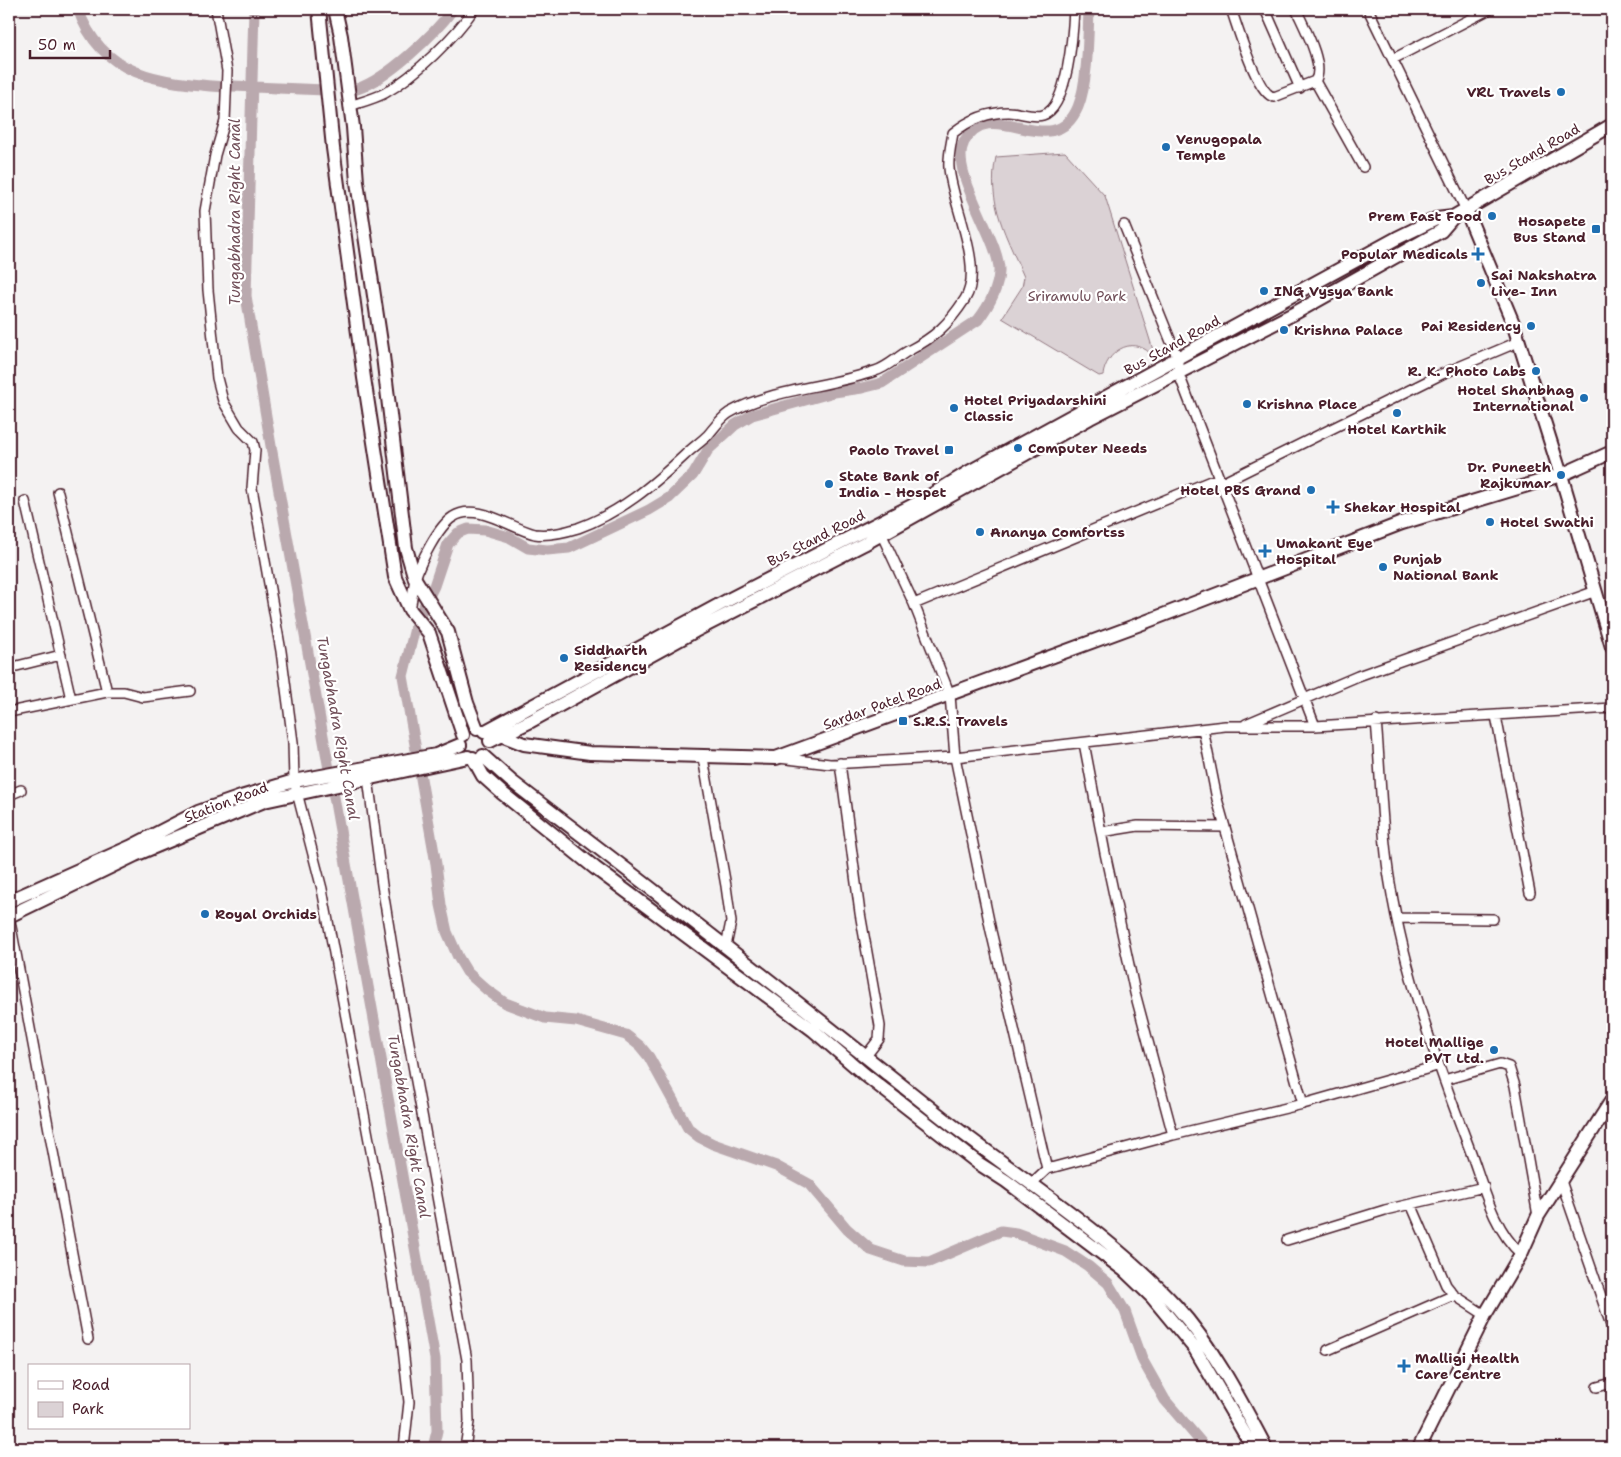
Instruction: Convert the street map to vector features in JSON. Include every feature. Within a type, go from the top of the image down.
[{"type":"street","points":[[216,9],[227,71],[225,121],[215,155],[205,211],[212,334],[223,401],[238,428],[253,442],[252,488],[281,651],[299,786],[322,889],[380,1204],[408,1383],[408,1419],[404,1448]]},
{"type":"street","points":[[319,9],[333,148],[364,378],[395,577],[412,612],[429,633],[443,668],[463,752],[475,757],[511,781],[1113,1247],[1177,1308],[1213,1354],[1266,1448]]},
{"type":"street","points":[[299,786],[361,776],[436,760],[475,757],[489,748],[488,734],[467,703],[445,626],[418,583],[406,548],[383,356],[357,182],[341,36],[335,9]]},
{"type":"street","points":[[349,106],[378,96],[400,82],[453,34],[474,9]]},
{"type":"street","points":[[412,612],[418,583],[441,529],[451,518],[460,513],[484,514],[515,527],[542,535],[579,528],[618,509],[657,482],[727,415],[744,406],[796,390],[877,371],[906,352],[929,341],[950,319],[966,298],[971,272],[969,248],[959,218],[949,169],[953,133],[964,124],[992,114],[1009,112],[1037,115],[1050,111],[1056,105],[1065,79],[1074,9]]},
{"type":"street","points":[[1232,9],[1244,48],[1269,97],[1278,97],[1316,81]]},
{"type":"street","points":[[1265,9],[1300,88]]},
{"type":"street","points":[[1296,9],[1320,68],[1316,81],[1363,167]]},
{"type":"street","points":[[1368,9],[1466,210],[1493,273],[1518,342],[1561,475],[1612,647]]},
{"type":"street","points":[[1393,59],[1490,9]]},
{"type":"street","name":"Bus Stand Road","points":[[488,734],[730,599],[879,529],[1295,312],[1441,231],[1453,218],[1612,124]]},
{"type":"street","name":"Bus Stand Road","points":[[879,529],[1178,359],[1397,238],[1436,219],[1453,218]]},
{"type":"street","points":[[1124,224],[1178,359],[1178,372],[1256,580],[1314,726]]},
{"type":"street","points":[[914,604],[1219,481],[1442,374],[1518,342]]},
{"type":"street","name":"Sardar Patel Road","points":[[488,734],[524,744],[590,754],[703,758],[776,758],[950,695],[1402,523],[1561,475],[1612,452]]},
{"type":"street","points":[[58,492],[107,692]]},
{"type":"street","points":[[25,501],[71,699]]},
{"type":"street","points":[[879,529],[914,604],[950,695],[955,757],[991,931],[1047,1169]]},
{"type":"street","points":[[1241,726],[1358,676],[1596,591]]},
{"type":"street","points":[[9,668],[61,655]]},
{"type":"street","points":[[9,712],[107,692],[124,692],[143,697],[190,690]]},
{"type":"street","points":[[776,758],[840,763],[955,757],[1241,726],[1314,726],[1612,708]]},
{"type":"street","points":[[1496,716],[1530,893]]},
{"type":"street","points":[[1376,721],[1389,882],[1419,1010],[1437,1066],[1484,1187],[1508,1242],[1521,1254]]},
{"type":"street","points":[[1202,729],[1225,827],[1303,1104]]},
{"type":"street","points":[[436,760],[461,740],[469,730],[488,734]]},
{"type":"street","points":[[1084,742],[1135,993],[1173,1135]]},
{"type":"street","points":[[475,757],[484,776],[502,793],[595,868],[813,1030],[864,1074],[971,1157],[1124,1270],[1152,1297],[1184,1334],[1212,1377],[1253,1448]]},
{"type":"street","points":[[703,758],[731,922],[726,946]]},
{"type":"street","points":[[840,763],[860,913],[880,1026],[879,1038],[866,1056]]},
{"type":"street","points":[[361,776],[467,1360],[469,1422],[465,1448]]},
{"type":"street","name":"Station Road","points":[[10,906],[198,812],[299,786]]},
{"type":"street","points":[[9,795],[21,790]]},
{"type":"street","points":[[1101,832],[1138,826],[1225,827]]},
{"type":"street","points":[[10,906],[88,1339]]},
{"type":"street","points":[[1397,918],[1492,918]]},
{"type":"street","points":[[1444,1080],[1500,1064],[1510,1067],[1538,1216]]},
{"type":"street","points":[[1031,1184],[1047,1169],[1173,1135],[1303,1104],[1437,1066]]},
{"type":"street","points":[[1419,1448],[1485,1315],[1521,1254],[1538,1216],[1560,1181],[1608,1114],[1612,1100]]},
{"type":"street","points":[[1560,1181],[1612,1328]]},
{"type":"street","points":[[1287,1240],[1411,1204],[1484,1187]]},
{"type":"street","points":[[1411,1204],[1443,1279],[1454,1295],[1485,1315]]},
{"type":"street","points":[[1328,1350],[1454,1295]]},
{"type":"street","points":[[1597,1387],[1612,1383]]},
{"type":"green space","name":"Sriramulu Park","points":[[1065,152],[1105,196],[1153,350],[1150,353],[1135,346],[1127,346],[1120,349],[1109,360],[1103,375],[1099,376],[1002,318],[1022,287],[1024,277],[1005,234],[996,205],[994,174],[996,157]]},
{"type":"waterway","points":[[78,9],[89,32],[102,50],[118,63],[136,72],[156,78],[224,87]]},
{"type":"waterway","name":"Tungabhadra Right Canal","points":[[254,9],[246,296],[272,452],[435,1359],[437,1431],[433,1448]]},
{"type":"waterway","points":[[357,89],[369,84],[396,66],[422,43],[453,9]]},
{"type":"waterway","points":[[1089,9],[1084,85],[1078,107],[1067,123],[1053,130],[1038,131],[989,124],[975,129],[964,142],[961,155],[963,171],[992,243],[999,272],[992,298],[978,320],[882,383],[834,392],[752,415],[735,425],[708,450],[693,475],[669,498],[649,510],[569,548],[547,550],[528,548],[509,537],[485,530],[468,529],[458,533],[448,544],[434,586],[417,620],[403,676],[436,864],[441,905],[447,932],[467,972],[505,1003],[545,1018],[576,1021],[626,1035],[640,1046],[649,1057],[688,1128],[699,1137],[713,1144],[776,1166],[809,1184],[847,1229],[871,1250],[904,1261],[929,1262],[1001,1231],[1016,1233],[1065,1251],[1088,1266],[1108,1283],[1125,1311],[1143,1361],[1165,1400],[1206,1448]]},
{"type":"waterway","points":[[233,86],[325,90]]},
{"type":"place","name":"VRL Travels","points":[[1561,92]]},
{"type":"place","name":"Venugopala Temple","points":[[1166,147]]},
{"type":"place","name":"Prem Fast Food","points":[[1492,216]]},
{"type":"place","name":"Hosapete Bus Stand","points":[[1596,229]]},
{"type":"place","name":"Popular Medicals","points":[[1478,254]]},
{"type":"place","name":"Sai Nakshatra Live- Inn","points":[[1481,283]]},
{"type":"place","name":"ING Vysya Bank","points":[[1264,291]]},
{"type":"place","name":"Pai Residency","points":[[1531,326]]},
{"type":"place","name":"Krishna Palace","points":[[1284,330]]},
{"type":"place","name":"R. K. Photo Labs","points":[[1536,371]]},
{"type":"place","name":"Hotel Shanbhag International","points":[[1584,398]]},
{"type":"place","name":"Krishna Place","points":[[1247,404]]},
{"type":"place","name":"Hotel Priyadarshini Classic","points":[[954,408]]},
{"type":"place","name":"Hotel Karthik","points":[[1397,413]]},
{"type":"place","name":"Computer Needs","points":[[1018,448]]},
{"type":"place","name":"Paolo Travel","points":[[949,450]]},
{"type":"place","name":"Dr. Puneeth Rajkumar","points":[[1561,475]]},
{"type":"place","name":"State Bank of India - Hospet","points":[[829,484]]},
{"type":"place","name":"Hotel PBS Grand","points":[[1311,490]]},
{"type":"place","name":"Shekar Hospital","points":[[1333,507]]},
{"type":"place","name":"Hotel Swathi","points":[[1490,522]]},
{"type":"place","name":"Ananya Comfortss","points":[[980,532]]},
{"type":"place","name":"Umakant Eye Hospital","points":[[1265,551]]},
{"type":"place","name":"Punjab National Bank","points":[[1383,567]]},
{"type":"place","name":"Siddharth Residency","points":[[564,658]]},
{"type":"place","name":"S.R.S. Travels","points":[[903,721]]},
{"type":"place","name":"Royal Orchids","points":[[205,914]]},
{"type":"place","name":"Hotel Mallige PVT Ltd.","points":[[1494,1050]]},
{"type":"place","name":"Malligi Health Care Centre","points":[[1404,1366]]}]
